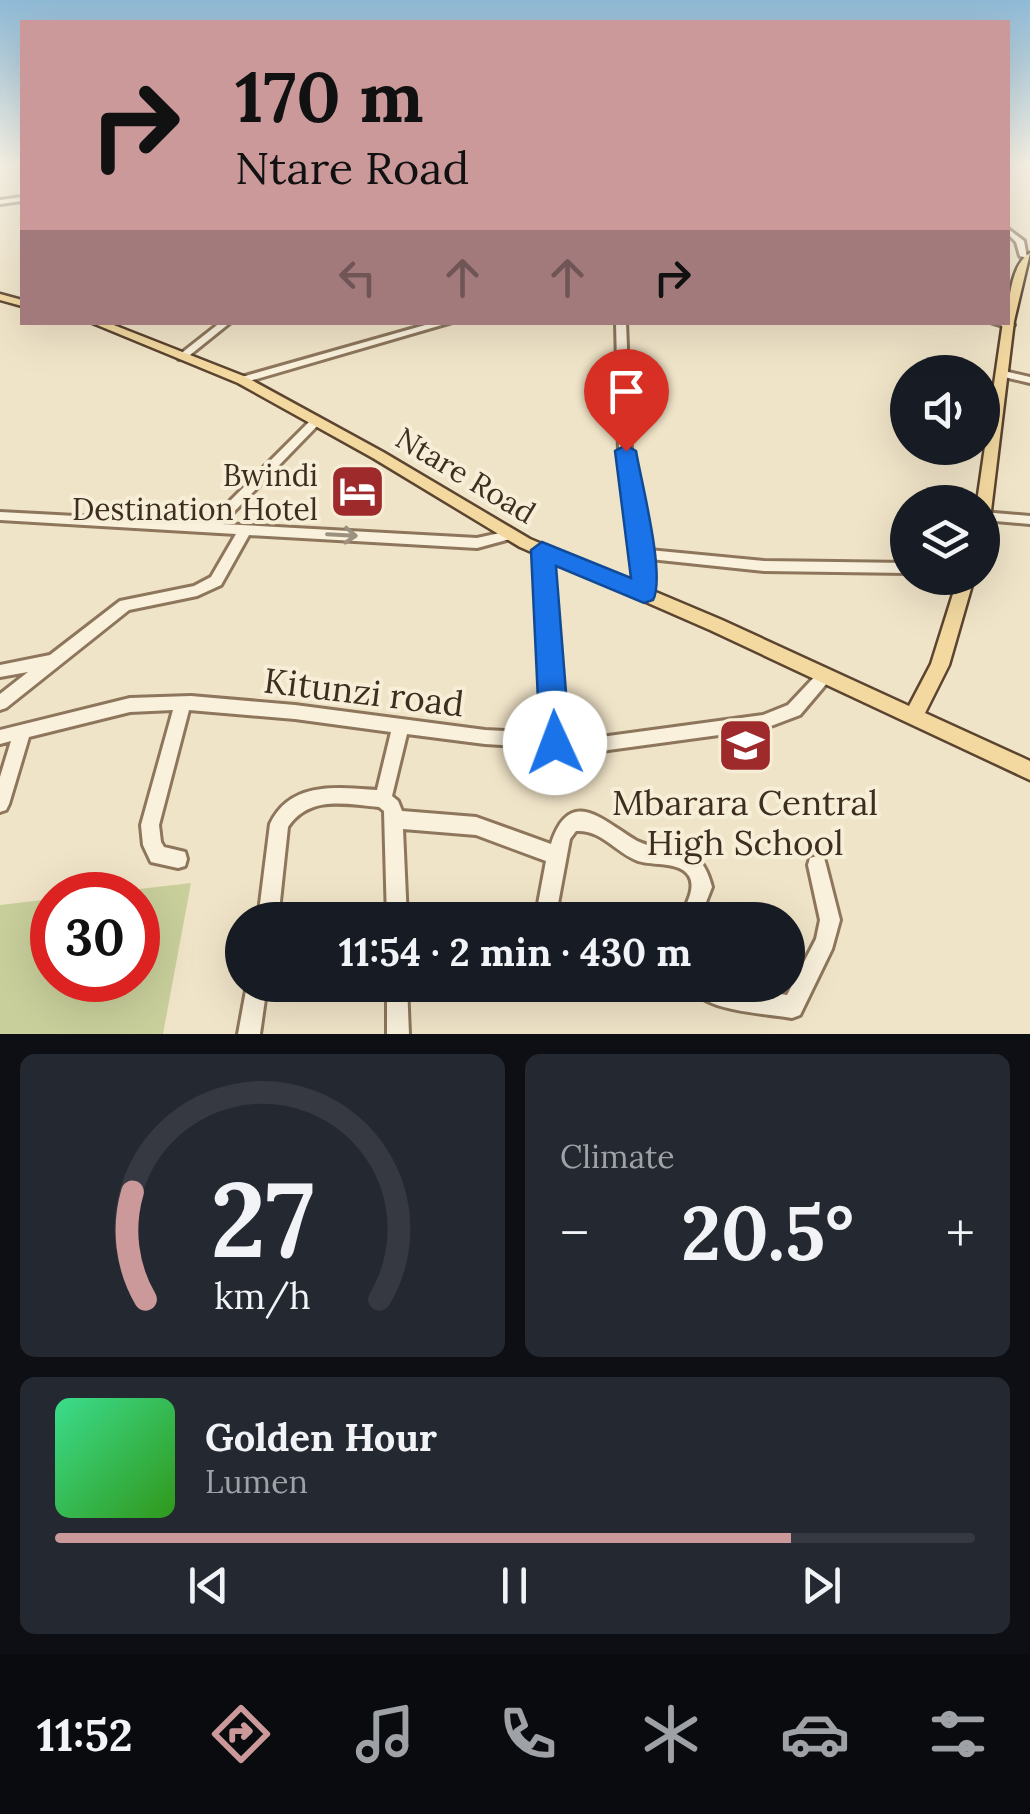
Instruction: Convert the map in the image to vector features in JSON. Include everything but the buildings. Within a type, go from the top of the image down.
[{"type":"main road","points":[[1010,321],[1028,256]]},
{"type":"main road","name":"Ntare Road","points":[[103,325],[242,380],[317,420],[509,535],[1030,771]]},
{"type":"main road","points":[[986,485],[1009,325]]},
{"type":"main road","points":[[914,716],[940,665],[961,595]]},
{"type":"street","points":[[1010,233],[1028,256]]},
{"type":"street","points":[[182,356],[223,325]]},
{"type":"street","points":[[242,380],[437,325]]},
{"type":"street","points":[[621,325],[626,451],[643,554],[644,594]]},
{"type":"street","points":[[1004,374],[1030,380]]},
{"type":"street","points":[[212,528],[317,420]]},
{"type":"street","points":[[0,516],[477,543],[509,535]]},
{"type":"street","points":[[1000,518],[1030,520]]},
{"type":"street","points":[[0,702],[125,605],[210,586],[223,571],[245,530]]},
{"type":"street","points":[[542,550],[555,743]]},
{"type":"street","points":[[643,554],[764,566],[890,568]]},
{"type":"street","points":[[0,671],[55,660]]},
{"type":"street","name":"Kitunzi road","points":[[0,736],[130,705],[183,704],[295,712],[555,743],[640,741],[763,722],[794,710],[825,676]]},
{"type":"street","points":[[178,859],[158,855],[152,845],[150,824],[183,704]]},
{"type":"street","points":[[383,799],[401,726]]},
{"type":"street","points":[[0,804],[24,731]]},
{"type":"street","points":[[270,902],[279,824],[286,812],[309,796],[383,799],[392,807],[396,902]]},
{"type":"street","points":[[394,819],[476,826],[556,855]]},
{"type":"street","points":[[548,902],[565,829],[571,823],[583,822],[618,835],[630,848],[644,854],[686,860],[700,875],[702,887],[697,902]]},
{"type":"street","points":[[805,981],[825,942],[830,920],[817,865]]},
{"type":"street","points":[[249,1034],[254,1002]]},
{"type":"street","points":[[397,1002],[398,1034]]},
{"type":"street","points":[[761,1002],[792,1007],[795,1002]]},
{"type":"green space","points":[[191,883],[163,1034],[0,1034],[0,905],[30,902],[30,1002],[160,1002],[160,887]]},
{"type":"place","name":"Bwindi Destination Hotel","points":[[357,492]]},
{"type":"place","name":"Mbarara Central High School","points":[[745,746]]},
{"type":"route","points":[[555,743],[542,550],[644,594],[643,554],[626,451]]}]
